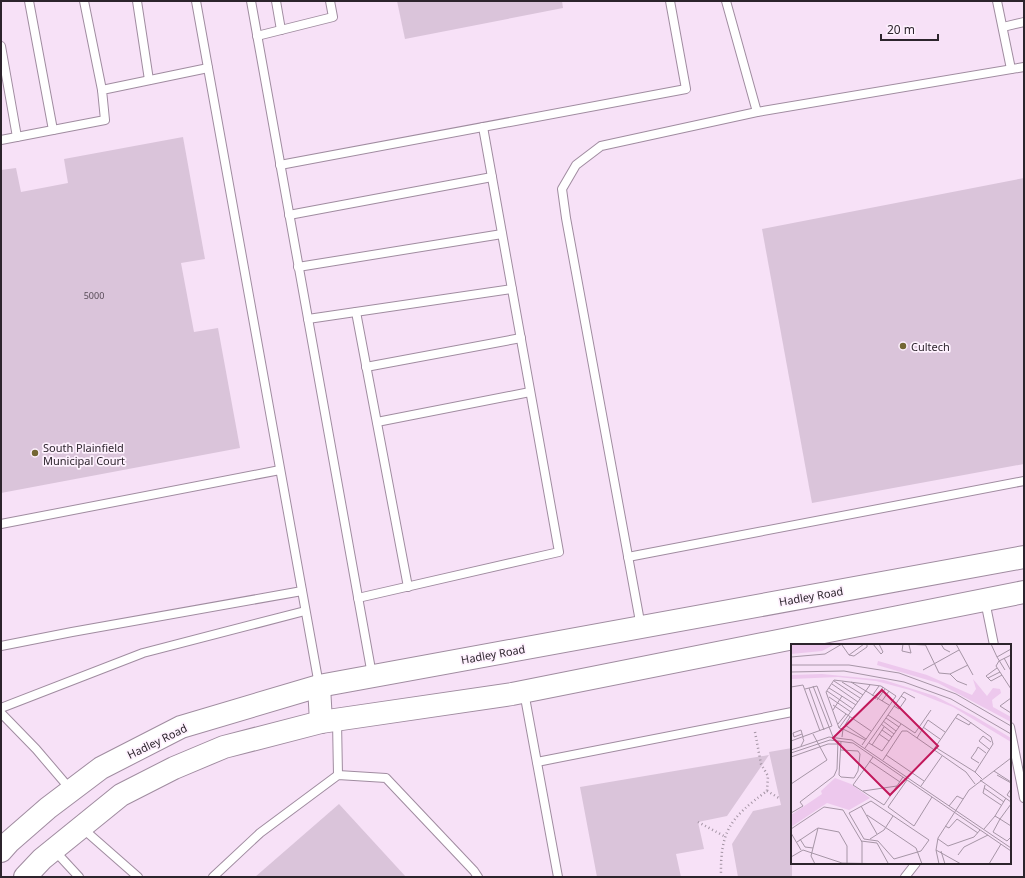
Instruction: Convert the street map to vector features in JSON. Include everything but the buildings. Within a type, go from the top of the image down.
[{"type":"main road","name":"Hadley Road","points":[[1,851],[48,808],[101,768],[181,727],[319,686],[1024,557]]},
{"type":"main road","points":[[25,877],[42,859],[121,795],[174,768],[224,746],[329,721],[524,691],[1024,592]]},
{"type":"main road","points":[[319,686],[329,721]]},
{"type":"lane","points":[[29,1],[53,130]]},
{"type":"lane","points":[[1,140],[105,120],[102,90],[84,1]]},
{"type":"lane","points":[[137,1],[149,80]]},
{"type":"lane","points":[[196,1],[319,686]]},
{"type":"lane","points":[[250,1],[372,676]]},
{"type":"lane","points":[[276,1],[281,30]]},
{"type":"lane","points":[[257,36],[333,17],[330,1]]},
{"type":"lane","points":[[280,165],[686,89],[670,1]]},
{"type":"lane","points":[[726,1],[757,112]]},
{"type":"lane","points":[[997,1],[1011,69]]},
{"type":"lane","points":[[1003,27],[1024,22]]},
{"type":"lane","points":[[1,46],[17,137]]},
{"type":"lane","points":[[641,627],[566,218],[562,189],[576,165],[601,146],[757,112],[1024,67]]},
{"type":"lane","points":[[102,90],[208,68]]},
{"type":"lane","points":[[358,598],[559,552],[483,127]]},
{"type":"lane","points":[[289,215],[492,177]]},
{"type":"lane","points":[[298,266],[502,234]]},
{"type":"lane","points":[[308,319],[512,289]]},
{"type":"lane","points":[[356,312],[408,587]]},
{"type":"lane","points":[[366,367],[521,338]]},
{"type":"lane","points":[[377,422],[530,392]]},
{"type":"lane","points":[[1,524],[280,470]]},
{"type":"lane","points":[[628,557],[1024,481]]},
{"type":"lane","points":[[1,646],[302,591]]},
{"type":"lane","points":[[985,600],[994,644]]},
{"type":"lane","points":[[1,708],[143,653],[305,611]]},
{"type":"lane","points":[[524,691],[558,877]]},
{"type":"lane","points":[[537,762],[791,712]]},
{"type":"lane","points":[[1,713],[36,749],[71,791]]},
{"type":"lane","points":[[329,721],[338,775]]},
{"type":"lane","points":[[1011,736],[1024,798]]},
{"type":"lane","points":[[212,877],[260,833],[338,775],[386,778],[478,877]]},
{"type":"lane","points":[[81,827],[138,877]]},
{"type":"lane","points":[[53,850],[79,877]]},
{"type":"lane","points":[[905,877],[915,864]]},
{"type":"path","points":[[752,720],[761,764],[768,776],[767,791]]},
{"type":"path","points":[[767,791],[780,798]]},
{"type":"path","points":[[721,877],[721,857],[724,836],[736,817],[750,803],[767,791]]},
{"type":"path","points":[[698,822],[724,836]]},
{"type":"place","name":"Cultech","points":[[903,346]]},
{"type":"place","name":"South Plainfield Municipal Court","points":[[35,453]]}]
